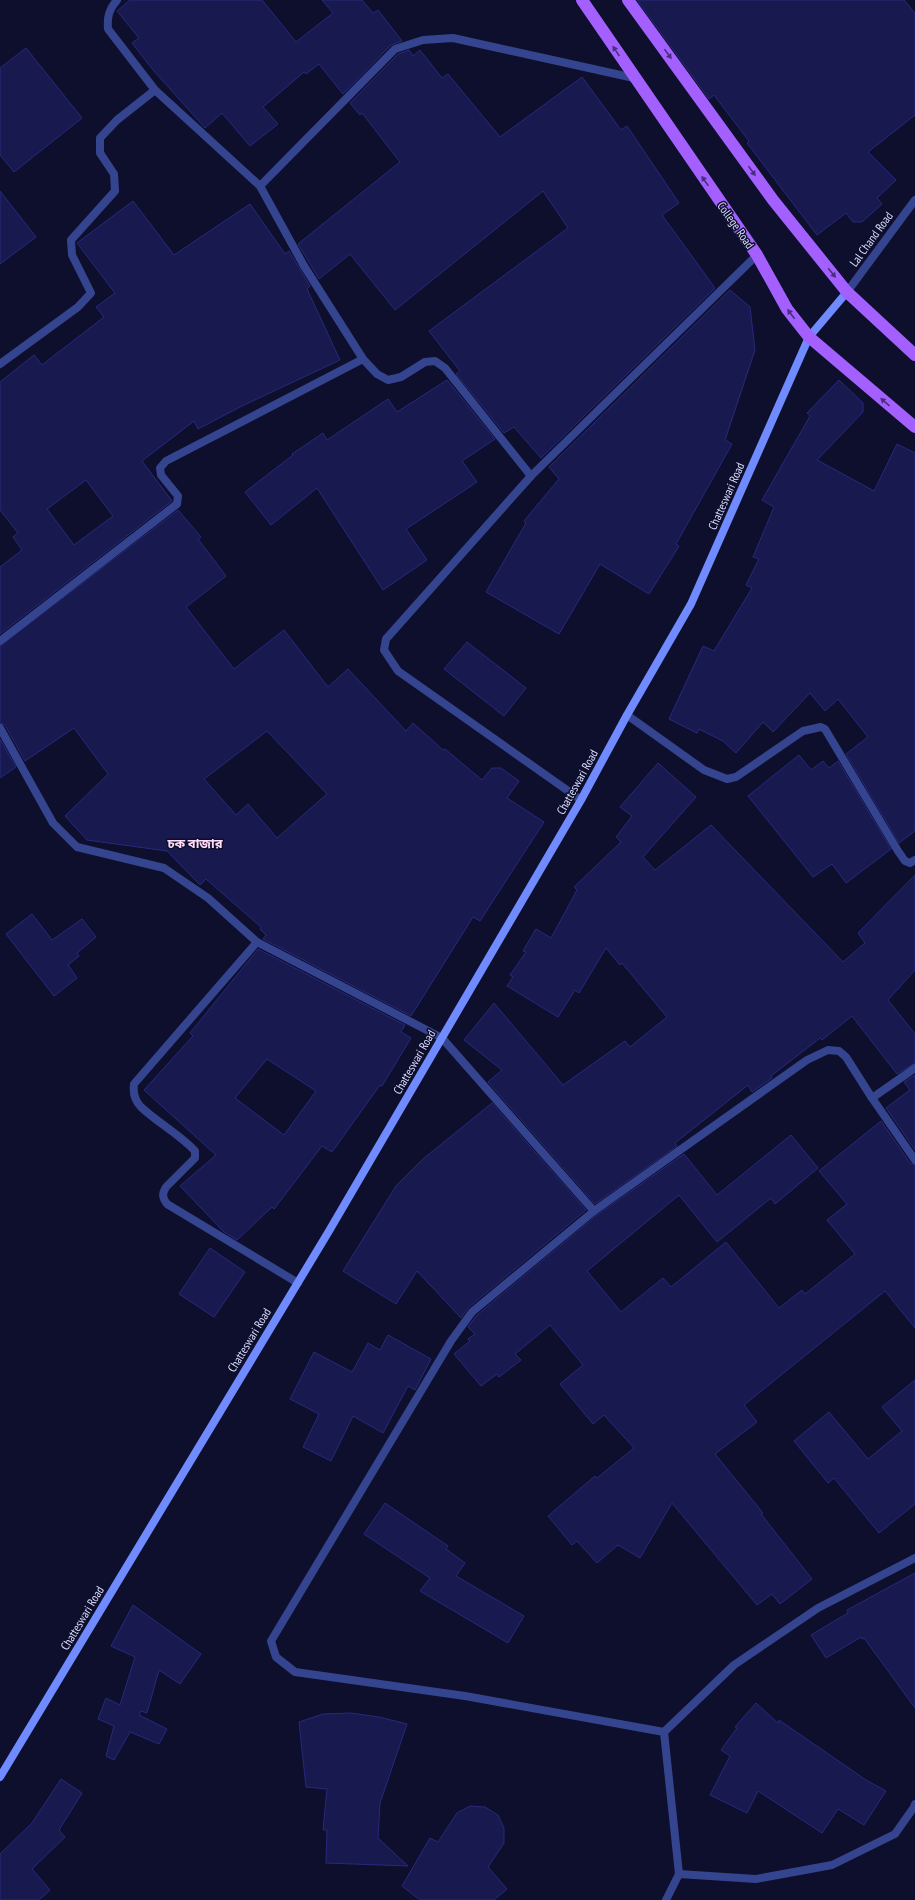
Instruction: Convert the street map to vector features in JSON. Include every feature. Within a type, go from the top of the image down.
[{"type":"main road","name":"College Road","points":[[582,0],[757,256],[787,309],[809,337],[915,427]]},
{"type":"main road","points":[[628,0],[773,200],[847,292],[915,355]]},
{"type":"main road","name":"Chatteswari Road","points":[[0,1777],[298,1283],[581,800],[627,715],[691,604],[809,337],[847,292]]},
{"type":"street","points":[[117,0],[111,6],[107,19],[108,29],[155,90],[260,186],[304,266],[363,359],[377,374],[388,380],[401,377],[425,362],[435,361],[444,368],[532,476]]},
{"type":"street","points":[[260,186],[395,49],[423,40],[453,38],[634,78]]},
{"type":"street","points":[[0,364],[78,307],[91,293],[72,255],[71,240],[115,191],[114,174],[100,152],[100,138],[117,120],[155,90]]},
{"type":"street","name":"Lal Chand Road","points":[[847,292],[915,200]]},
{"type":"street","points":[[581,800],[398,671],[384,650],[386,638],[532,476],[757,256]]},
{"type":"street","points":[[0,641],[177,504],[178,496],[161,475],[160,468],[166,461],[363,359]]},
{"type":"street","points":[[627,715],[704,770],[727,779],[736,777],[803,731],[821,727],[825,729],[898,851],[905,861],[910,863],[915,860]]},
{"type":"street","points":[[0,728],[53,823],[77,847],[164,868],[208,898],[257,942],[442,1038],[594,1211]]},
{"type":"street","points":[[257,942],[134,1084],[133,1091],[140,1106],[184,1140],[195,1151],[195,1158],[166,1187],[163,1192],[162,1198],[167,1204],[298,1283]]},
{"type":"street","points":[[664,1732],[465,1696],[295,1672],[276,1657],[271,1641],[293,1607],[451,1341],[472,1312],[594,1211],[807,1060],[828,1050],[839,1051],[846,1056],[872,1098],[915,1160]]},
{"type":"street","points":[[872,1098],[915,1068]]},
{"type":"street","points":[[664,1732],[734,1664],[818,1608],[915,1558]]},
{"type":"street","points":[[664,1732],[680,1874],[666,1900]]},
{"type":"street","points":[[680,1874],[756,1879],[832,1865],[895,1834],[915,1804]]},
{"type":"building","points":[[130,0],[262,0],[296,42],[333,13],[322,0],[362,0],[373,13],[378,10],[402,41],[391,45],[343,94],[319,64],[306,74],[304,72],[263,107],[278,124],[250,146],[222,113],[205,128],[153,70],[132,43],[139,38],[117,11]]},
{"type":"building","points":[[637,0],[904,0],[915,13],[915,115],[868,152],[896,180],[877,198],[882,204],[862,222],[853,222],[846,213],[817,235],[747,143],[749,141],[714,95],[709,99]]},
{"type":"building","points":[[26,48],[82,118],[14,172],[0,155],[0,68]]},
{"type":"building","points":[[409,50],[413,56],[420,50],[442,78],[448,74],[500,137],[582,77],[621,130],[627,126],[679,203],[662,215],[715,288],[541,458],[514,427],[504,433],[456,374],[460,371],[429,331],[568,228],[543,191],[395,310],[350,254],[319,279],[298,244],[400,162],[362,113],[360,115],[350,103],[398,54]]},
{"type":"building","points":[[0,191],[36,237],[0,264]]},
{"type":"building","points":[[133,201],[174,255],[250,204],[285,254],[289,251],[310,286],[307,289],[340,360],[242,406],[198,429],[194,421],[142,461],[172,501],[0,634],[0,567],[22,550],[13,537],[18,533],[0,510],[0,382],[34,355],[42,365],[104,317],[96,307],[115,293],[77,243]],"holes":[[[86,480],[113,516],[74,545],[47,509]]]},
{"type":"building","points":[[730,290],[750,307],[755,350],[725,440],[732,444],[676,544],[679,546],[649,594],[600,564],[559,634],[486,592],[526,523],[524,521],[559,479],[549,467]]},
{"type":"building","points":[[447,380],[495,439],[462,461],[477,482],[406,529],[427,560],[383,590],[317,488],[271,525],[245,492],[293,455],[292,454],[323,433],[327,440],[388,399],[397,412]]},
{"type":"building","points":[[839,380],[863,403],[863,412],[817,460],[874,491],[897,444],[915,453],[915,831],[899,843],[846,754],[868,737],[838,699],[825,711],[810,693],[773,732],[763,722],[736,753],[723,741],[699,729],[697,733],[669,719],[703,646],[714,651],[752,588],[746,585],[759,559],[753,557],[774,507],[762,500],[810,416],[807,413]]},
{"type":"building","points":[[178,510],[201,537],[198,539],[226,576],[186,607],[234,669],[284,630],[328,687],[348,669],[406,731],[413,723],[443,750],[445,749],[482,780],[492,768],[501,768],[519,781],[507,798],[544,822],[480,921],[473,917],[411,1016],[263,939],[266,935],[260,929],[261,927],[206,879],[200,885],[167,851],[87,840],[65,816],[108,774],[74,728],[25,761],[5,725],[0,723],[0,646]],"holes":[[[267,731],[327,794],[277,838],[248,804],[236,815],[204,779]]]},
{"type":"building","points":[[467,642],[526,688],[504,716],[444,669]]},
{"type":"building","points":[[0,739],[16,767],[0,778]]},
{"type":"building","points":[[799,755],[811,770],[823,761],[829,768],[838,761],[891,849],[846,883],[832,864],[813,877],[748,796]]},
{"type":"building","points":[[658,763],[696,797],[643,857],[655,870],[711,825],[843,962],[865,943],[858,933],[915,875],[915,970],[888,1000],[915,1034],[915,1063],[897,1074],[852,1016],[822,1040],[820,1038],[771,1076],[772,1078],[752,1092],[748,1085],[675,1143],[677,1146],[595,1204],[488,1082],[502,1070],[464,1040],[494,1003],[563,1085],[625,1041],[630,1047],[667,1017],[622,963],[620,965],[606,948],[579,993],[575,990],[558,1017],[507,986],[513,977],[510,975],[526,952],[523,951],[536,929],[551,938],[577,890],[574,887],[621,842],[616,837],[632,816],[620,807]]},
{"type":"building","points":[[32,914],[52,940],[82,919],[96,937],[77,953],[79,956],[68,965],[77,978],[54,996],[6,934]]},
{"type":"building","points":[[258,949],[405,1025],[401,1032],[411,1038],[382,1086],[380,1085],[332,1152],[322,1146],[274,1209],[272,1207],[237,1240],[224,1232],[180,1186],[216,1155],[144,1090],[193,1036],[190,1033]],"holes":[[[267,1059],[316,1091],[284,1135],[235,1098]]]},
{"type":"building","points":[[915,1075],[915,1150],[886,1108],[910,1090],[904,1082]]},
{"type":"building","points":[[492,1103],[586,1210],[468,1308],[461,1318],[417,1271],[396,1304],[343,1271],[396,1186],[423,1159]]},
{"type":"building","points":[[881,1121],[910,1163],[915,1165],[915,1328],[885,1291],[744,1405],[757,1422],[715,1454],[763,1513],[761,1514],[812,1579],[780,1604],[772,1594],[757,1605],[672,1503],[640,1558],[618,1545],[597,1563],[577,1541],[572,1545],[548,1516],[595,1476],[597,1478],[634,1448],[604,1415],[593,1424],[560,1384],[583,1365],[550,1325],[515,1354],[521,1360],[499,1377],[497,1374],[481,1386],[454,1354],[470,1341],[468,1339],[475,1334],[468,1327],[476,1316],[597,1215],[684,1154],[717,1195],[791,1135],[818,1168],[775,1204],[771,1198],[717,1242],[679,1195],[587,1271],[621,1312],[663,1278],[671,1287],[726,1242],[779,1308],[802,1290],[805,1294],[855,1254],[827,1220],[847,1204],[819,1171]]},
{"type":"building","points":[[210,1248],[245,1272],[214,1317],[179,1294]]},
{"type":"building","points":[[388,1335],[431,1359],[415,1390],[408,1386],[383,1433],[353,1416],[331,1461],[303,1447],[319,1414],[290,1399],[314,1352],[352,1372],[368,1343],[380,1350]]},
{"type":"building","points":[[915,1380],[915,1504],[879,1533],[834,1478],[828,1483],[794,1441],[829,1412],[868,1459],[902,1431],[882,1407]]},
{"type":"building","points":[[385,1503],[448,1546],[446,1549],[465,1563],[456,1576],[524,1616],[508,1643],[420,1591],[430,1578],[364,1534]]},
{"type":"building","points":[[915,1573],[915,1708],[864,1638],[862,1639],[861,1637],[826,1658],[811,1635],[848,1613],[847,1610]]},
{"type":"building","points":[[133,1605],[201,1654],[180,1684],[159,1670],[147,1713],[141,1711],[139,1715],[167,1729],[159,1744],[130,1732],[114,1760],[106,1756],[114,1726],[98,1719],[106,1698],[120,1705],[135,1657],[111,1646]]},
{"type":"building","points":[[756,1703],[778,1723],[779,1720],[866,1780],[886,1791],[864,1825],[838,1809],[822,1833],[758,1791],[747,1813],[710,1795],[730,1756],[721,1750],[737,1728],[735,1727]]},
{"type":"building","points":[[351,1713],[379,1717],[407,1724],[380,1803],[378,1838],[408,1866],[326,1863],[327,1830],[323,1830],[327,1789],[306,1787],[299,1722],[323,1714]]},
{"type":"building","points":[[61,1779],[82,1793],[59,1830],[65,1837],[32,1869],[50,1890],[39,1900],[0,1900],[0,1854],[32,1823]]},
{"type":"building","points":[[470,1806],[485,1807],[498,1815],[504,1828],[504,1843],[488,1867],[507,1889],[494,1900],[420,1900],[402,1886],[430,1838],[438,1842],[457,1813]]},
{"type":"district","name":"চক বাজার","points":[[195,843]]}]
